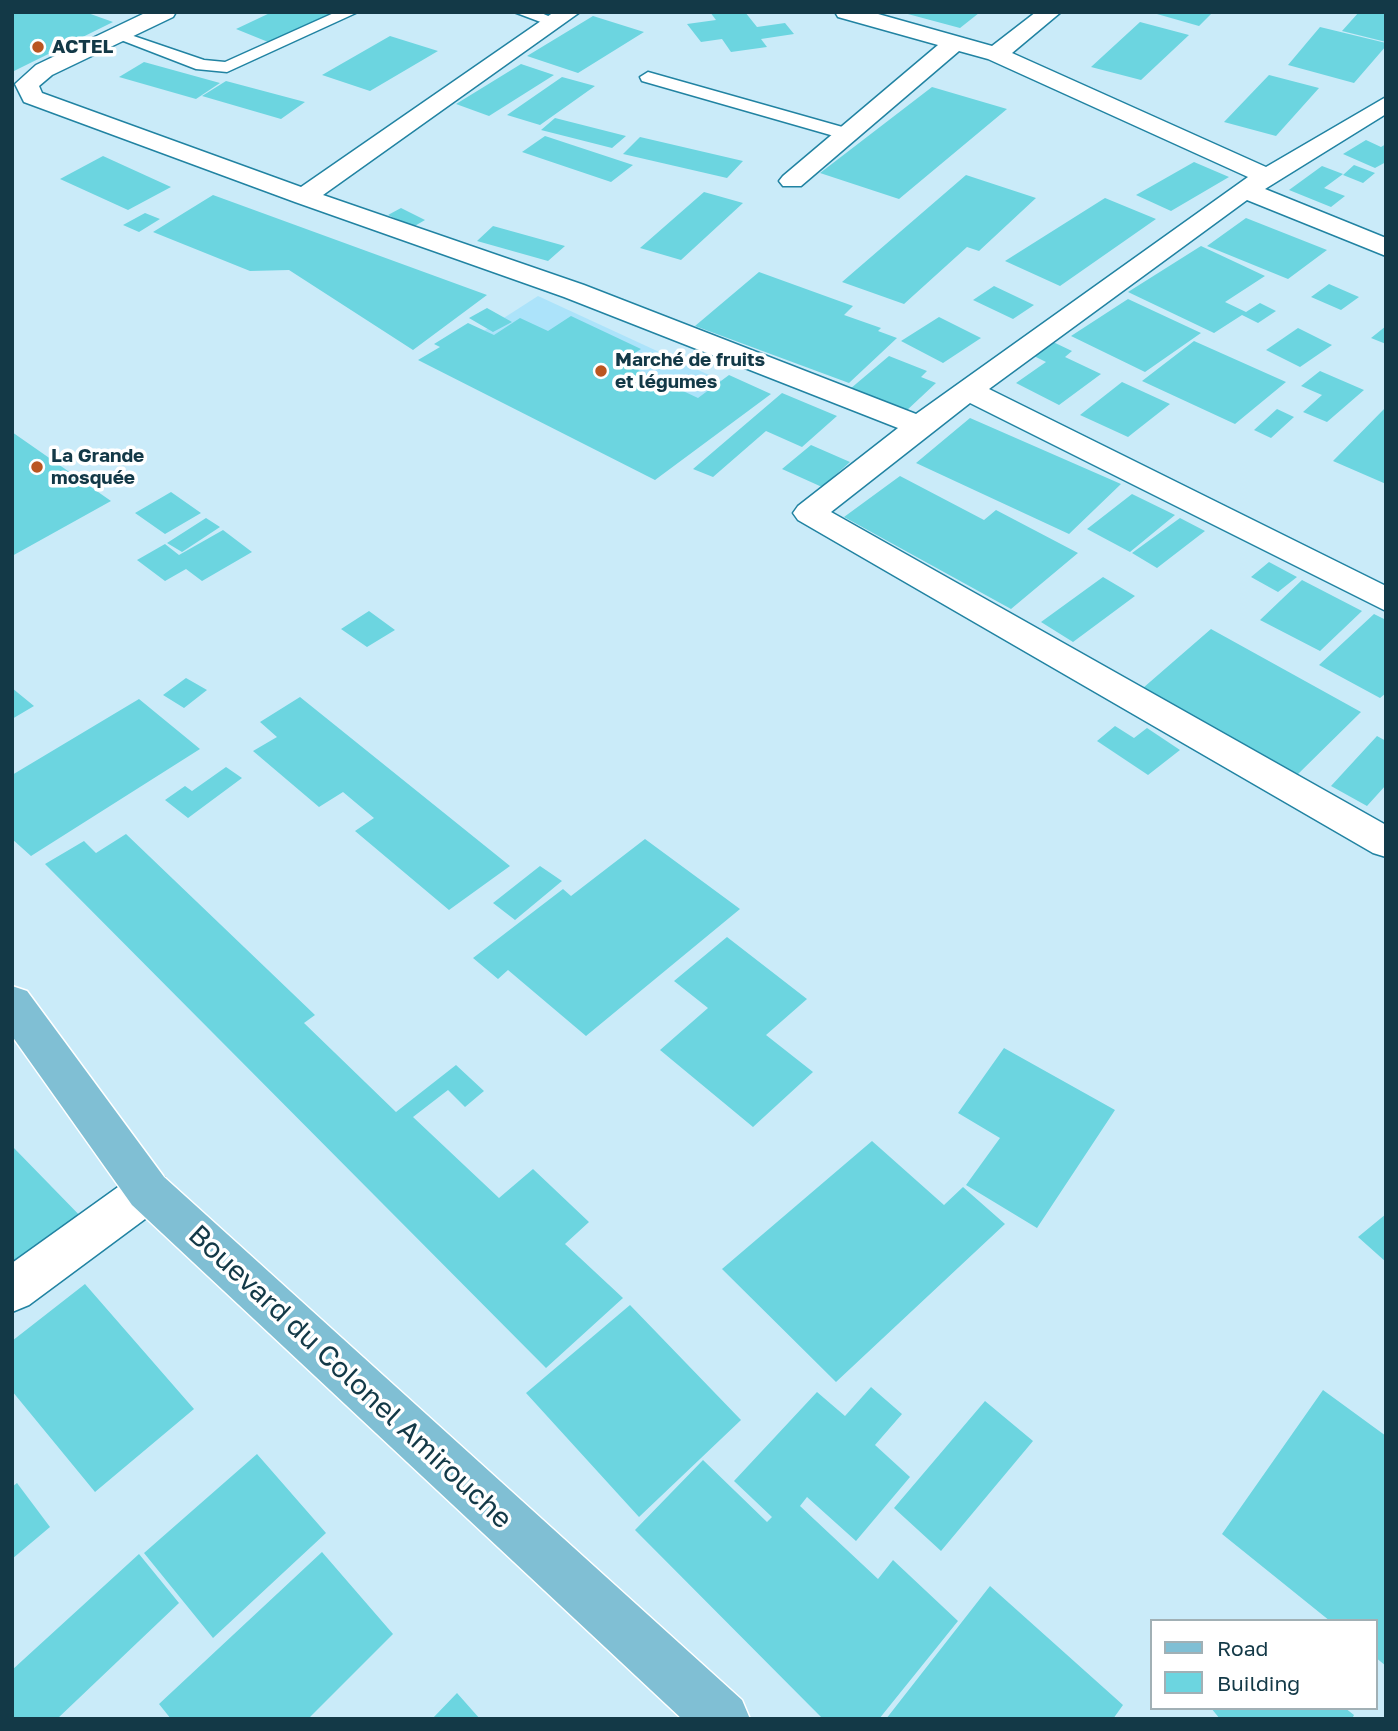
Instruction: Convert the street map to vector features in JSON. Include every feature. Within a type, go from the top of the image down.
[{"type":"main road","name":"Bouevard du Colonel Amirouche","points":[[12,1003],[148,1191],[723,1719]]},
{"type":"street","points":[[165,12],[44,69],[27,84],[32,97],[304,197],[574,291],[919,426]]},
{"type":"street","points":[[846,12],[996,54],[1386,248]]},
{"type":"street","points":[[996,54],[1050,12]]},
{"type":"street","points":[[304,197],[561,17]]},
{"type":"street","points":[[792,181],[955,42]]},
{"type":"street","points":[[1386,104],[1255,183],[919,426],[809,513],[1386,843]]},
{"type":"street","points":[[969,391],[1386,600]]},
{"type":"street","points":[[12,1290],[148,1191]]},
{"type":"lane","points":[[116,35],[202,65],[227,67],[350,12]]},
{"type":"lane","points":[[522,12],[561,17]]},
{"type":"lane","points":[[648,77],[847,134]]},
{"type":"shaded area","name":"Marché de fruits et légumes","points":[[538,296],[748,393],[670,452],[457,348]]},
{"type":"building","name":"ACTEL","points":[[12,12],[85,12],[113,22],[12,72]]},
{"type":"building","points":[[272,12],[337,12],[273,44],[236,29]]},
{"type":"building","points":[[710,12],[745,12],[757,27],[785,23],[794,34],[761,39],[767,47],[731,52],[722,39],[701,42],[687,24],[716,20]]},
{"type":"building","points":[[1150,12],[1213,12],[1199,26]]},
{"type":"building","points":[[1359,12],[1386,12],[1386,42],[1342,31]]},
{"type":"building","points":[[904,13],[979,13],[960,28]]},
{"type":"building","points":[[593,16],[644,32],[578,73],[527,56]]},
{"type":"building","points":[[1140,22],[1189,35],[1141,80],[1091,67]]},
{"type":"building","points":[[1320,27],[1386,43],[1386,46],[1354,83],[1288,65]]},
{"type":"building","points":[[390,36],[438,51],[370,91],[322,75]]},
{"type":"building","points":[[144,62],[220,83],[196,99],[119,77]]},
{"type":"building","points":[[521,64],[554,75],[489,116],[456,104]]},
{"type":"building","points":[[1269,75],[1319,88],[1276,136],[1224,122]]},
{"type":"building","points":[[562,77],[595,86],[540,125],[507,115]]},
{"type":"building","points":[[226,81],[305,102],[281,119],[202,96]]},
{"type":"building","points":[[932,87],[1007,109],[899,199],[820,173]]},
{"type":"building","points":[[555,118],[626,136],[612,148],[541,130]]},
{"type":"building","points":[[545,136],[633,165],[611,182],[522,152]]},
{"type":"building","points":[[640,137],[743,161],[727,178],[623,154]]},
{"type":"building","points":[[1366,140],[1381,147],[1386,144],[1386,162],[1375,168],[1343,154]]},
{"type":"building","points":[[103,156],[171,187],[128,210],[60,179]]},
{"type":"building","points":[[1194,162],[1229,177],[1171,211],[1136,195]]},
{"type":"building","points":[[1354,165],[1375,173],[1363,183],[1343,175]]},
{"type":"building","points":[[1322,166],[1343,174],[1324,188],[1345,196],[1331,207],[1289,190]]},
{"type":"building","points":[[966,175],[1036,198],[979,251],[967,247],[904,304],[842,282]]},
{"type":"building","points":[[704,192],[743,203],[681,260],[640,248]]},
{"type":"building","points":[[213,195],[487,295],[413,350],[289,270],[250,271],[153,232]]},
{"type":"building","points":[[1105,198],[1156,219],[1060,286],[1005,261]]},
{"type":"building","points":[[401,208],[425,220],[413,227],[388,215]]},
{"type":"building","points":[[145,213],[160,219],[139,232],[123,225]]},
{"type":"building","points":[[1246,218],[1327,250],[1288,279],[1207,246]]},
{"type":"building","points":[[493,226],[565,246],[548,261],[477,241]]},
{"type":"building","points":[[1201,246],[1265,276],[1225,302],[1246,312],[1260,303],[1276,311],[1258,323],[1242,315],[1214,333],[1128,292]]},
{"type":"building","points":[[759,272],[853,306],[844,315],[881,328],[878,331],[897,338],[849,383],[695,326]]},
{"type":"building","points":[[1329,284],[1359,297],[1341,310],[1311,297]]},
{"type":"building","points":[[994,286],[1034,305],[1013,319],[973,300]]},
{"type":"building","points":[[1128,299],[1201,333],[1145,372],[1071,336]]},
{"type":"building","points":[[487,308],[512,322],[493,332],[469,318]]},
{"type":"building","name":"Marché de fruits et légumes","points":[[571,316],[641,349],[621,362],[698,398],[729,375],[771,394],[655,480],[418,360],[440,347],[434,344],[468,323],[494,335],[520,318],[548,331]]},
{"type":"building","points":[[939,317],[981,338],[943,363],[901,341]]},
{"type":"building","points":[[1386,326],[1386,344],[1371,338]]},
{"type":"building","points":[[1298,328],[1332,345],[1300,367],[1266,350]]},
{"type":"building","points":[[1051,341],[1072,351],[1065,357],[1101,374],[1059,405],[1016,383],[1046,362],[1032,355]]},
{"type":"building","points":[[1194,341],[1286,382],[1235,424],[1142,381]]},
{"type":"building","points":[[889,356],[927,371],[921,377],[936,383],[905,412],[850,389]]},
{"type":"building","points":[[1320,371],[1364,390],[1327,422],[1303,412],[1322,395],[1301,386]]},
{"type":"building","points":[[1122,382],[1170,404],[1128,437],[1080,415]]},
{"type":"building","points":[[782,393],[837,416],[802,447],[766,431],[713,477],[693,469]]},
{"type":"building","points":[[1386,407],[1386,484],[1333,461]]},
{"type":"building","points":[[1277,409],[1294,417],[1271,438],[1254,430]]},
{"type":"building","points":[[970,418],[1121,484],[1069,534],[916,463]]},
{"type":"building","name":"La Grande mosquée","points":[[12,432],[111,501],[12,556]]},
{"type":"building","points":[[811,445],[850,462],[822,487],[782,469]]},
{"type":"building","points":[[900,476],[984,520],[996,510],[1078,553],[1011,609],[844,517]]},
{"type":"building","points":[[171,492],[201,513],[165,534],[135,513]]},
{"type":"building","points":[[1132,494],[1175,515],[1130,552],[1087,529]]},
{"type":"building","points":[[206,518],[220,527],[182,552],[167,543]]},
{"type":"building","points":[[1180,518],[1205,531],[1157,568],[1132,553]]},
{"type":"building","points":[[223,530],[252,552],[202,581],[186,569],[165,581],[137,560],[165,544],[179,555]]},
{"type":"building","points":[[1269,562],[1297,577],[1278,592],[1251,577]]},
{"type":"building","points":[[1103,577],[1135,596],[1073,642],[1041,622]]},
{"type":"building","points":[[1302,580],[1362,611],[1320,651],[1260,620]]},
{"type":"building","points":[[369,611],[395,630],[367,647],[341,629]]},
{"type":"building","points":[[1374,614],[1386,620],[1386,693],[1380,698],[1319,665]]},
{"type":"building","points":[[1211,629],[1361,712],[1295,777],[1143,688]]},
{"type":"building","points":[[186,678],[207,690],[184,708],[163,695]]},
{"type":"building","points":[[12,688],[34,706],[12,719]]},
{"type":"building","points":[[300,697],[510,866],[449,910],[355,831],[374,818],[343,792],[319,807],[253,751],[277,737],[260,722]]},
{"type":"building","points":[[139,699],[200,749],[31,856],[12,839],[12,775]]},
{"type":"building","points":[[1115,726],[1134,738],[1147,728],[1180,750],[1148,775],[1097,741]]},
{"type":"building","points":[[1377,736],[1386,741],[1386,785],[1367,806],[1331,786]]},
{"type":"building","points":[[226,767],[242,778],[188,818],[165,800],[185,786],[192,791]]},
{"type":"building","points":[[126,834],[315,1015],[304,1023],[396,1112],[456,1065],[484,1091],[465,1107],[448,1090],[413,1117],[499,1198],[533,1169],[589,1222],[565,1244],[623,1298],[546,1368],[45,864],[84,841],[96,853]]},
{"type":"building","points":[[645,839],[740,909],[586,1036],[508,970],[498,979],[473,958],[563,889],[571,896]]},
{"type":"building","points":[[540,866],[562,881],[515,920],[493,903]]},
{"type":"building","points":[[727,937],[807,999],[766,1035],[813,1072],[753,1127],[660,1050],[708,1008],[674,981]]},
{"type":"building","points":[[1004,1048],[1115,1110],[1037,1228],[966,1185],[1000,1138],[958,1113]]},
{"type":"building","points":[[872,1141],[944,1205],[963,1187],[1005,1224],[836,1382],[722,1269]]},
{"type":"building","points":[[12,1146],[89,1225],[12,1286]]},
{"type":"building","points":[[1386,1214],[1386,1262],[1358,1237]]},
{"type":"building","points":[[85,1284],[194,1409],[95,1492],[12,1391],[12,1341]]},
{"type":"building","points":[[630,1305],[741,1420],[639,1517],[526,1393]]},
{"type":"building","points":[[871,1387],[902,1414],[875,1445],[910,1477],[856,1541],[807,1497],[800,1506],[878,1579],[893,1560],[958,1621],[879,1719],[823,1719],[635,1530],[703,1460],[767,1522],[772,1517],[734,1481],[817,1392],[845,1416]]},
{"type":"building","points":[[1323,1390],[1386,1436],[1386,1666],[1377,1659],[1377,1619],[1328,1619],[1222,1534]]},
{"type":"building","points":[[985,1401],[1033,1441],[941,1551],[894,1508]]},
{"type":"building","points":[[257,1454],[326,1533],[213,1638],[144,1553]]},
{"type":"building","points":[[17,1483],[50,1527],[12,1559],[12,1487]]},
{"type":"building","points":[[322,1552],[393,1634],[308,1719],[171,1719],[159,1704]]},
{"type":"building","points":[[139,1554],[179,1603],[57,1719],[12,1719],[12,1670]]},
{"type":"building","points":[[990,1586],[1123,1705],[1113,1719],[886,1719]]},
{"type":"building","points":[[457,1693],[480,1719],[432,1719]]},
{"type":"building","points":[[1213,1710],[1348,1710],[1354,1715],[1352,1719],[1220,1719]]},
{"type":"place","name":"ACTEL","points":[[38,47]]},
{"type":"place","name":"Marché de fruits et légumes","points":[[601,371]]},
{"type":"place","name":"La Grande mosquée","points":[[37,467]]}]
